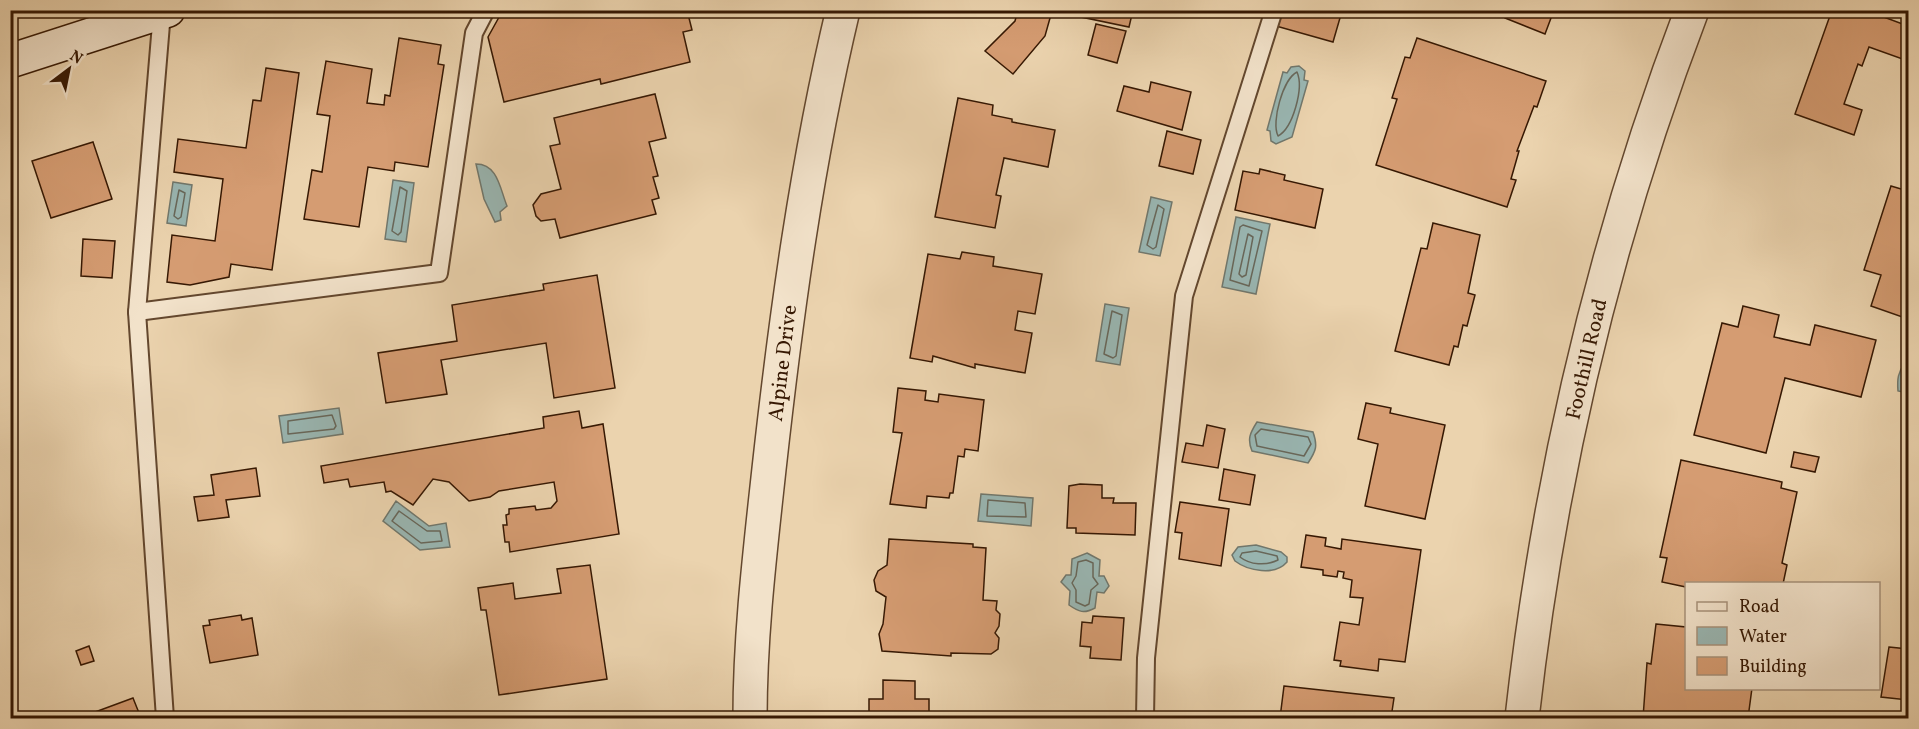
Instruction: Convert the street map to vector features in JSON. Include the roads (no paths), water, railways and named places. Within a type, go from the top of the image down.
[{"type":"street","name":"Alpine Drive","points":[[750,718],[750,652],[783,337],[825,88],[843,10]]},
{"type":"street","name":"Foothill Road","points":[[1522,718],[1549,524],[1601,290],[1638,164],[1692,10]]},
{"type":"street","points":[[10,61],[165,11]]},
{"type":"lane","points":[[137,312],[439,273],[474,33],[486,10]]},
{"type":"lane","points":[[1145,718],[1146,658],[1184,296],[1274,10]]},
{"type":"lane","points":[[165,11],[137,312],[165,718]]},
{"type":"water","points":[[1299,66],[1305,71],[1304,80],[1308,81],[1292,137],[1276,144],[1271,141],[1270,131],[1267,130],[1283,72],[1287,73],[1291,67]]},
{"type":"water","points":[[476,164],[489,168],[497,179],[507,206],[500,212],[501,220],[495,222],[484,199]]},
{"type":"water","points":[[393,180],[414,183],[406,242],[385,239]]},
{"type":"water","points":[[173,182],[192,185],[186,226],[167,223]]},
{"type":"water","points":[[1151,197],[1172,202],[1160,256],[1139,252]]},
{"type":"water","points":[[1236,217],[1270,224],[1256,294],[1222,287]]},
{"type":"water","points":[[1105,304],[1129,308],[1120,365],[1096,361]]},
{"type":"water","points":[[1905,363],[1908,364],[1908,393],[1898,391],[1898,376]]},
{"type":"water","points":[[339,408],[343,434],[283,443],[279,416]]},
{"type":"water","points":[[1257,422],[1313,432],[1315,448],[1308,463],[1252,451],[1250,436]]},
{"type":"water","points":[[981,494],[1033,498],[1031,526],[978,521]]},
{"type":"water","points":[[396,501],[429,526],[446,523],[450,547],[420,550],[383,521]]},
{"type":"water","points":[[1256,545],[1281,552],[1287,557],[1287,562],[1276,569],[1261,570],[1235,561],[1232,555],[1238,547]]},
{"type":"water","points":[[1087,553],[1100,560],[1099,576],[1104,576],[1109,586],[1104,593],[1097,592],[1095,608],[1082,611],[1069,605],[1070,591],[1061,582],[1066,575],[1071,575],[1072,559]]}]
